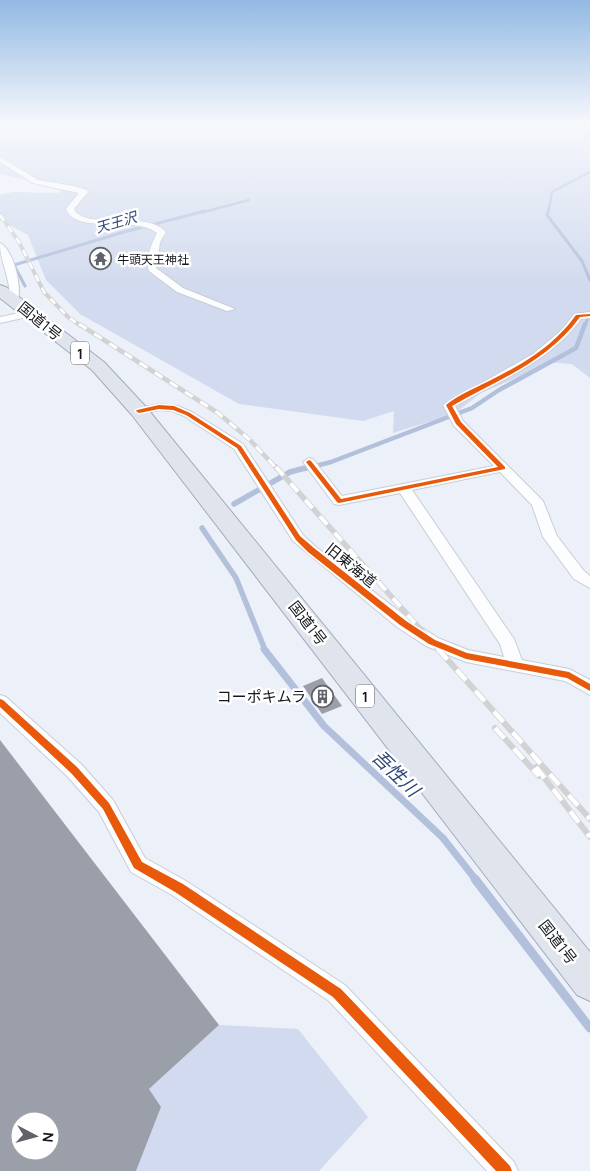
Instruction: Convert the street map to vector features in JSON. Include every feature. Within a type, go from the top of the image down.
[{"type":"highway","name":"国道1号","points":[[0,290],[98,366],[139,411],[590,982]]},
{"type":"street","points":[[28,178],[42,183],[78,188],[84,192],[70,208],[72,214],[83,219],[98,222],[137,221],[159,229],[162,232],[156,242],[151,263],[152,269],[180,290],[230,309]]},
{"type":"street","points":[[0,246],[15,280],[17,289],[14,300]]},
{"type":"street","points":[[0,320],[29,314]]},
{"type":"street","points":[[590,315],[578,316],[572,327],[542,354],[449,405],[458,423],[538,504],[550,537],[579,575],[590,583]]},
{"type":"street","name":"旧東海道","points":[[139,411],[158,407],[174,408],[188,414],[239,447],[298,538],[344,578],[403,623],[432,642],[466,656],[569,675],[590,688]]},
{"type":"street","points":[[309,462],[339,500],[503,468]]},
{"type":"street","points":[[404,488],[508,643],[515,665]]},
{"type":"street","points":[[0,702],[74,770],[106,806],[138,865],[179,888],[337,993],[505,1171]]},
{"type":"shaded area","points":[[17,178],[590,178],[590,378],[572,364],[546,362],[523,375],[481,393],[454,414],[393,433],[394,411],[363,421],[239,404],[80,314],[46,280],[28,235],[0,220],[0,195],[13,192],[58,193],[64,188]]},
{"type":"shaded area","points":[[219,1025],[298,1029],[368,1117],[319,1171],[136,1171],[161,1107],[149,1089]]},
{"type":"building","name":"コーポキムラ","points":[[322,678],[342,706],[322,714],[303,686]]},
{"type":"building","points":[[0,740],[219,1025],[149,1089],[161,1107],[136,1171],[0,1171]]},
{"type":"waterway","name":"吾性川","points":[[548,213],[552,192],[579,178]]},
{"type":"waterway","name":"天王沢","points":[[200,213],[249,200]]},
{"type":"waterway","name":"天王沢","points":[[25,286],[14,265],[124,232],[205,211]]},
{"type":"waterway","name":"吾性川","points":[[548,211],[547,215],[582,261],[590,280]]},
{"type":"waterway","name":"吾性川","points":[[585,326],[590,312]]},
{"type":"waterway","name":"吾性川","points":[[304,469],[331,462],[472,408],[499,390],[576,348],[585,324]]},
{"type":"waterway","name":"吾性川","points":[[234,504],[290,472],[309,467]]},
{"type":"waterway","name":"吾性川","points":[[202,528],[236,578],[265,650]]},
{"type":"waterway","name":"吾性川","points":[[264,649],[324,726],[443,838],[476,880]]},
{"type":"waterway","name":"吾性川","points":[[475,879],[590,1028]]},
{"type":"railway","points":[[0,215],[19,242],[44,292],[68,317],[81,326]]},
{"type":"railway","points":[[79,324],[218,413],[250,440],[277,469]]},
{"type":"railway","points":[[276,467],[439,650]]},
{"type":"railway","points":[[438,649],[590,819]]},
{"type":"railway","points":[[495,728],[539,776]]},
{"type":"railway","points":[[536,767],[590,837]]},
{"type":"cycle path","points":[[309,462],[339,501],[503,468],[458,423],[449,405],[520,367],[553,344],[567,331],[578,316],[590,315]]},
{"type":"cycle path","points":[[139,411],[159,407],[174,408],[188,414],[239,447],[298,538],[403,623],[432,642],[466,656],[569,675],[590,688]]},
{"type":"cycle path","points":[[0,702],[74,770],[106,806],[138,865],[179,888],[337,993],[505,1171]]},
{"type":"place","name":"牛頭天王神社","points":[[101,259]]},
{"type":"place","name":"コーポキムラ","points":[[322,696]]}]
